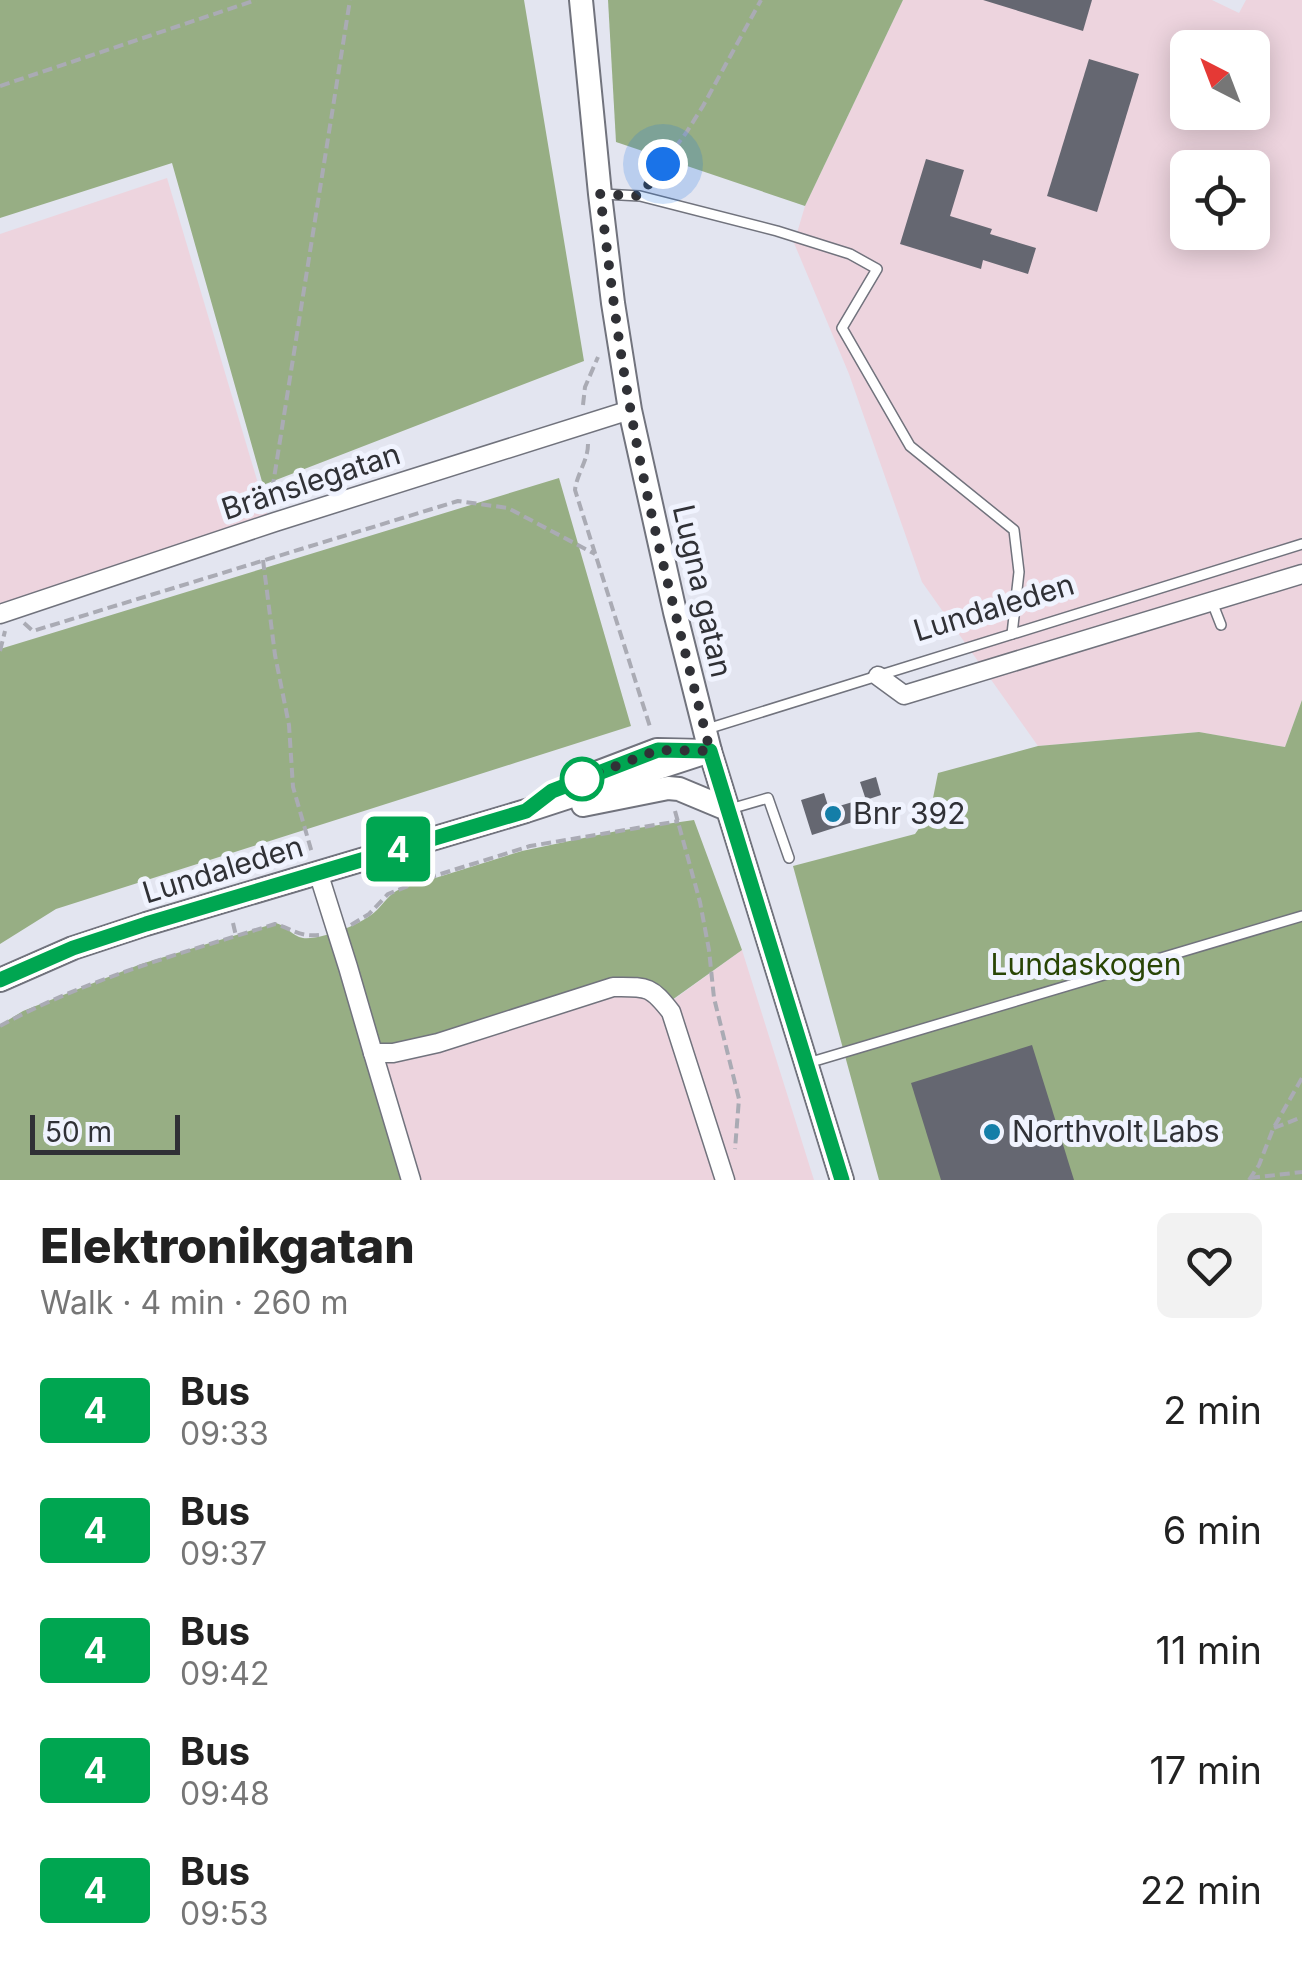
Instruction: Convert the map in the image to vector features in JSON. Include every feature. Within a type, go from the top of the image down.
[{"type":"main road","name":"Lugna gatan","points":[[582,0],[600,194],[630,410],[707,741],[842,1180]]},
{"type":"main road","name":"Lundaleden","points":[[0,980],[73,948],[526,811],[707,741]]},
{"type":"main road","name":"Lundaleden","points":[[526,811],[546,812],[668,788],[728,810]]},
{"type":"street","name":"Bränslegatan","points":[[4,612],[630,410]]},
{"type":"street","points":[[878,676],[904,695],[1302,574]]},
{"type":"street","points":[[318,872],[411,1180]]},
{"type":"street","points":[[373,1053],[393,1054],[438,1043],[614,987],[653,990],[671,1012],[730,1172]]},
{"type":"lane","points":[[600,194],[640,196],[792,236],[850,254],[877,269],[842,328],[910,446],[1014,530],[1019,572],[1012,634]]},
{"type":"lane","name":"Lundaleden","points":[[707,741],[878,676],[1302,544]]},
{"type":"lane","points":[[1212,602],[1222,625]]},
{"type":"lane","points":[[728,810],[773,796],[789,858]]},
{"type":"lane","points":[[805,1064],[1302,916]]},
{"type":"path","points":[[0,86],[256,0]]},
{"type":"path","points":[[274,522],[272,491],[350,0]]},
{"type":"path","points":[[640,196],[720,78],[761,0]]},
{"type":"path","points":[[600,350],[583,392],[589,448],[576,490],[654,736]]},
{"type":"path","points":[[33,631],[458,500],[508,508],[594,554]]},
{"type":"path","points":[[263,560],[274,655],[289,725],[293,786],[318,872]]},
{"type":"path","points":[[680,821],[700,902],[714,998],[739,1098],[730,1172]]},
{"type":"path","points":[[232,922],[236,936]]},
{"type":"path","points":[[1250,1179],[1272,1129],[1302,1078]]},
{"type":"path","points":[[1272,1129],[1302,1117]]},
{"type":"path","points":[[1250,1179],[1302,1172]]},
{"type":"shaded area","points":[[903,0],[1212,0],[1239,13],[1246,0],[1302,0],[1302,700],[1285,747],[1198,732],[1038,746],[922,582],[849,374],[794,243],[805,206]]},
{"type":"shaded area","points":[[167,178],[268,517],[0,604],[0,234]]},
{"type":"shaded area","points":[[742,950],[814,1180],[411,1180],[375,1058],[617,982],[666,1005]]},
{"type":"green space","points":[[0,0],[524,0],[584,361],[263,485],[172,163],[0,218]]},
{"type":"green space","points":[[608,0],[903,0],[805,206],[616,142]]},
{"type":"green space","points":[[559,478],[631,726],[56,909],[0,944],[0,649]]},
{"type":"green space","name":"Lundaskogen","points":[[1302,700],[1302,1180],[879,1180],[793,866],[915,834],[930,813],[938,773],[1038,746],[1199,732],[1285,747]]},
{"type":"green space","points":[[694,820],[742,950],[665,1005],[617,982],[375,1058],[411,1180],[0,1180],[0,1025],[23,1011],[141,964],[276,923],[303,938],[331,934],[371,915],[400,889],[522,851]]},
{"type":"building","points":[[983,0],[1092,0],[1083,31]]},
{"type":"building","points":[[1089,59],[1139,74],[1097,212],[1047,196]]},
{"type":"building","points":[[926,159],[964,170],[950,216],[1036,248],[1028,274],[983,260],[981,269],[900,244]]},
{"type":"building","points":[[876,777],[881,795],[866,800],[860,782]]},
{"type":"building","name":"Bnr 392","points":[[824,793],[829,809],[856,801],[862,819],[812,835],[801,800]]},
{"type":"building","name":"Northvolt Labs","points":[[1032,1045],[1074,1180],[941,1180],[911,1083]]},
{"type":"bus line","name":"4","points":[[0,980],[73,948],[146,924],[526,811],[552,791],[658,750],[710,751],[842,1180]]},
{"type":"place","name":"Bnr 392","points":[[833,814]]},
{"type":"place","name":"Northvolt Labs","points":[[992,1132]]},
{"type":"route","points":[[582,779],[658,750],[710,751],[630,410],[600,194],[640,196],[663,164]]}]
